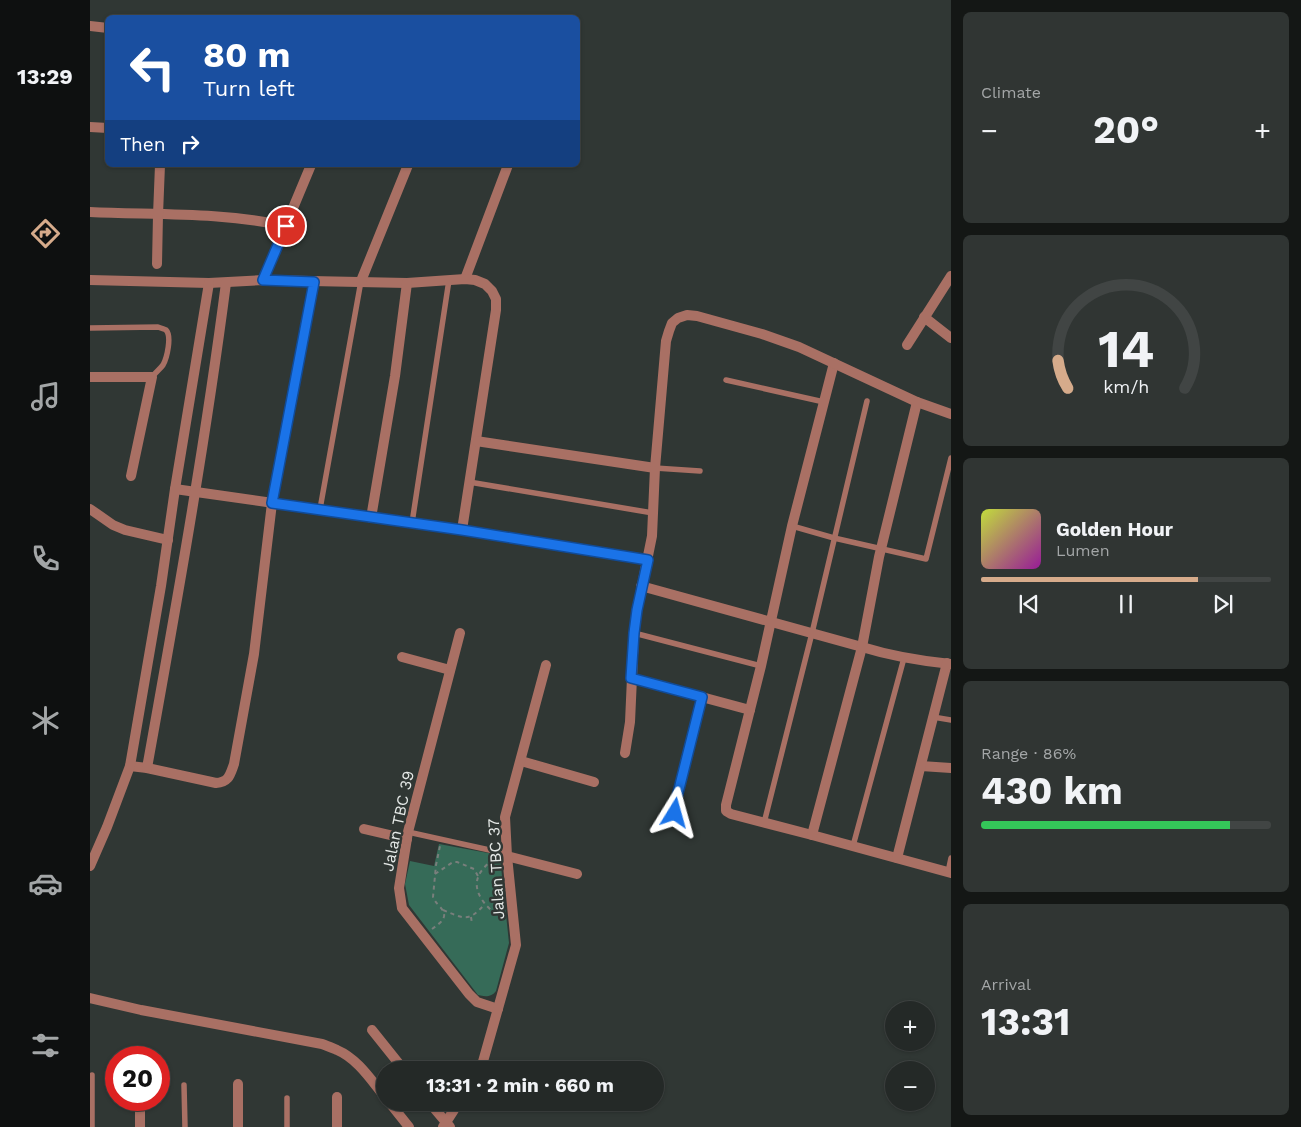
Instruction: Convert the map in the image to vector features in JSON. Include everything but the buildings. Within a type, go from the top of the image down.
[{"type":"street","points":[[90,26],[105,28]]},
{"type":"street","points":[[90,127],[105,128]]},
{"type":"street","points":[[157,264],[160,167]]},
{"type":"street","points":[[263,280],[310,167]]},
{"type":"street","points":[[361,281],[407,167]]},
{"type":"street","points":[[465,279],[507,167]]},
{"type":"street","points":[[90,212],[235,218],[286,226]]},
{"type":"street","points":[[907,345],[951,276]]},
{"type":"street","points":[[90,280],[209,283],[263,280],[407,283],[465,279],[485,284],[492,290],[496,299],[496,310],[462,530]]},
{"type":"street","points":[[130,766],[216,783],[228,779],[231,772],[254,654],[272,503],[314,282]]},
{"type":"street","points":[[90,866],[108,827],[130,766],[145,685],[209,283]]},
{"type":"street","points":[[147,768],[170,644],[214,373],[226,283]]},
{"type":"street","points":[[371,518],[395,376],[407,283]]},
{"type":"street","points":[[625,753],[630,722],[634,633],[641,586],[652,536],[655,468],[666,342],[672,323],[678,318],[687,315],[697,316],[762,334],[799,347],[917,402],[951,414]]},
{"type":"street","points":[[924,317],[951,338]]},
{"type":"street","points":[[834,363],[792,526],[726,811],[731,814],[949,872]]},
{"type":"street","points":[[90,377],[152,377],[131,476]]},
{"type":"street","points":[[812,835],[862,646],[881,549],[917,402]]},
{"type":"street","points":[[476,441],[655,468]]},
{"type":"street","points":[[175,489],[462,530],[648,560]]},
{"type":"street","points":[[90,509],[113,525],[125,530],[168,540]]},
{"type":"street","points":[[641,586],[862,646],[881,653],[949,664],[933,717],[897,858]]},
{"type":"street","name":"Jalan TBC 39","points":[[460,633],[407,835],[399,888],[402,908],[469,994],[477,1002],[498,1008]]},
{"type":"street","points":[[402,657],[450,670]]},
{"type":"street","name":"Jalan TBC 37","points":[[483,1061],[516,945],[505,818],[546,665]]},
{"type":"street","points":[[631,678],[750,710]]},
{"type":"street","points":[[521,760],[594,782]]},
{"type":"street","points":[[921,766],[951,768]]},
{"type":"street","points":[[364,829],[407,835]]},
{"type":"street","points":[[507,856],[577,874]]},
{"type":"street","points":[[90,998],[141,1010],[322,1044],[347,1055],[376,1086]]},
{"type":"street","points":[[372,1030],[397,1061]]},
{"type":"street","points":[[238,1084],[238,1127]]},
{"type":"street","points":[[337,1127],[338,1097]]},
{"type":"street","points":[[140,1111],[140,1127]]},
{"type":"street","points":[[396,1111],[409,1127]]},
{"type":"street","points":[[436,1111],[446,1126],[454,1111]]},
{"type":"lane","points":[[412,523],[449,280]]},
{"type":"lane","points":[[320,509],[361,281]]},
{"type":"lane","points":[[90,328],[165,329],[168,334],[166,357],[162,366],[152,377]]},
{"type":"lane","points":[[726,380],[824,402]]},
{"type":"lane","points":[[764,823],[812,633],[867,401]]},
{"type":"lane","points":[[792,526],[926,560],[951,458]]},
{"type":"lane","points":[[655,468],[700,471]]},
{"type":"lane","points":[[469,482],[653,513]]},
{"type":"lane","points":[[634,633],[761,666]]},
{"type":"lane","points":[[853,846],[904,658]]},
{"type":"lane","points":[[684,821],[675,813],[675,805],[702,697]]},
{"type":"lane","points":[[933,717],[951,720]]},
{"type":"lane","points":[[407,835],[442,839],[494,851],[507,856]]},
{"type":"lane","points":[[949,872],[951,858]]},
{"type":"lane","points":[[92,1076],[92,1127]]},
{"type":"lane","points":[[184,1085],[185,1127]]},
{"type":"lane","points":[[287,1098],[287,1127]]},
{"type":"path","points":[[423,936],[442,921],[444,916],[443,910],[434,899],[436,865],[442,839]]},
{"type":"path","points":[[478,876],[491,860],[494,851]]},
{"type":"path","points":[[435,874],[453,862],[474,869],[478,876],[477,891],[479,898],[497,916],[514,916]]},
{"type":"path","points":[[443,910],[464,918],[471,917],[485,904]]},
{"type":"path","points":[[471,917],[472,924]]},
{"type":"green space","points":[[439,844],[499,855],[500,857],[509,943],[496,991],[490,995],[478,995],[409,905],[405,884],[410,861],[434,866]]},
{"type":"route","points":[[286,226],[263,280],[314,282],[272,503],[462,530],[648,560],[637,610],[631,678],[702,697],[675,805],[675,813]]}]
